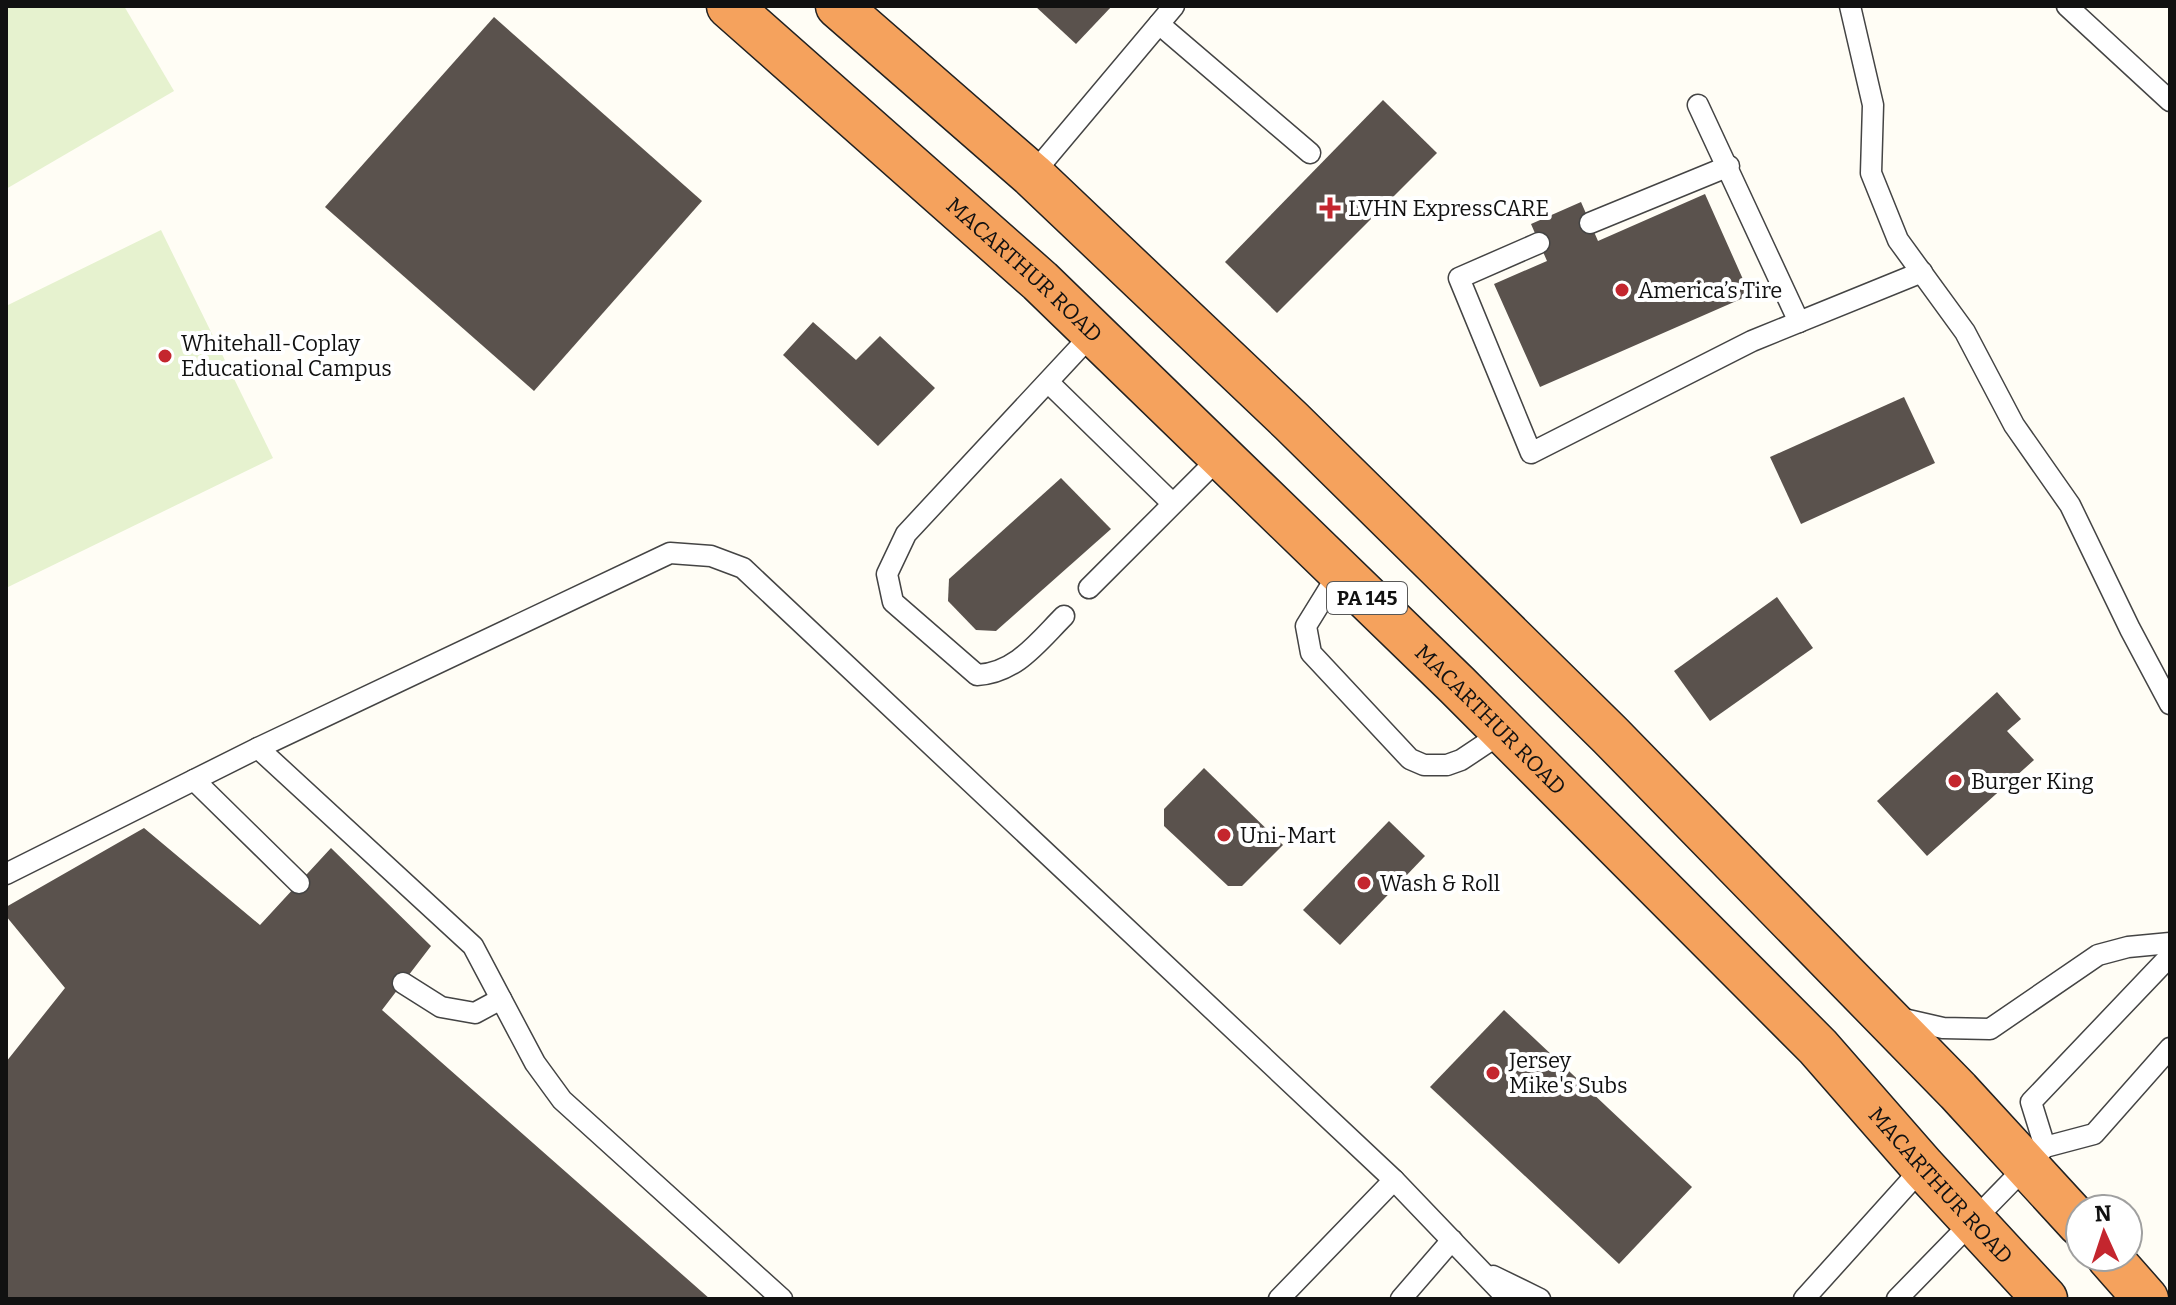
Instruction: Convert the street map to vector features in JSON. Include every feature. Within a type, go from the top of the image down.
[{"type":"highway","name":"MACARTHUR ROAD","points":[[729,6],[963,211],[1340,571],[1818,1047],[2045,1299]]},
{"type":"highway","points":[[838,6],[1032,175],[1262,392],[1516,641],[1882,1013],[2036,1156],[2064,1199]]},
{"type":"highway","points":[[2123,1273],[2146,1299]]},
{"type":"lane","points":[[1032,175],[1174,6]]},
{"type":"lane","points":[[1850,6],[1873,105],[1871,173],[1898,240],[1965,332],[2014,425],[2070,505],[2170,704]]},
{"type":"lane","points":[[2067,6],[2170,101]]},
{"type":"lane","points":[[1159,24],[1310,153]]},
{"type":"lane","points":[[1698,105],[1799,322]]},
{"type":"lane","points":[[1590,223],[1729,166]]},
{"type":"lane","points":[[1539,243],[1459,278],[1531,453],[1752,341],[1922,272]]},
{"type":"lane","points":[[1064,616],[1015,664],[995,674],[977,675],[893,602],[887,574],[906,534],[1093,333]]},
{"type":"lane","points":[[1048,382],[1172,503]]},
{"type":"lane","points":[[1089,588],[1221,456]]},
{"type":"lane","points":[[6,874],[258,748],[670,553],[711,556],[743,568],[1394,1180],[1508,1299]]},
{"type":"lane","points":[[1340,571],[1306,626],[1311,653],[1402,752],[1424,765],[1447,765],[1461,760],[1503,732]]},
{"type":"lane","points":[[258,748],[473,946],[535,1063],[562,1100],[782,1299]]},
{"type":"lane","points":[[194,780],[299,883]]},
{"type":"lane","points":[[1882,1013],[1943,1028],[1990,1029],[2098,955],[2128,947],[2170,943]]},
{"type":"lane","points":[[2036,1156],[2031,1102],[2170,956]]},
{"type":"lane","points":[[403,983],[441,1007],[475,1013],[501,999]]},
{"type":"lane","points":[[1897,1299],[2036,1156],[2094,1134],[2170,1048]]},
{"type":"lane","points":[[1804,1299],[1923,1167]]},
{"type":"lane","points":[[1279,1299],[1394,1180]]},
{"type":"lane","points":[[1401,1299],[1452,1240]]},
{"type":"lane","points":[[1478,1268],[1540,1299]]},
{"type":"green space","points":[[6,6],[124,6],[174,91],[6,189]]},
{"type":"green space","points":[[161,230],[273,458],[6,588],[6,306]]},
{"type":"building","points":[[1035,6],[1112,6],[1076,44]]},
{"type":"building","points":[[494,17],[702,201],[534,391],[325,207]]},
{"type":"building","name":"LVHN ExpressCARE","points":[[1383,100],[1437,153],[1277,313],[1225,262]]},
{"type":"building","name":"America’s Tire","points":[[1705,194],[1750,295],[1540,387],[1494,284],[1547,261],[1531,224],[1581,202],[1598,241]]},
{"type":"building","points":[[813,322],[856,360],[880,336],[935,388],[878,446],[783,355]]},
{"type":"building","points":[[1904,397],[1935,463],[1801,524],[1770,457]]},
{"type":"building","points":[[1061,478],[1111,529],[996,631],[976,630],[948,601],[949,579]]},
{"type":"building","points":[[1777,597],[1813,648],[1710,721],[1674,671]]},
{"type":"building","name":"Burger King","points":[[1997,692],[2021,719],[2007,731],[2034,760],[1927,856],[1877,801]]},
{"type":"building","name":"Uni-Mart","points":[[1204,768],[1283,845],[1242,886],[1228,886],[1164,826],[1164,809]]},
{"type":"building","name":"Wash & Roll","points":[[1389,821],[1425,856],[1340,945],[1303,910]]},
{"type":"building","points":[[144,828],[260,925],[331,848],[431,946],[382,1010],[710,1299],[6,1299],[6,1062],[65,988],[6,916],[6,907]]},
{"type":"building","points":[[1504,1010],[1692,1187],[1619,1264],[1430,1087]]},
{"type":"place","name":"LVHN ExpressCARE","points":[[1330,208]]},
{"type":"place","name":"America’s Tire","points":[[1622,290]]},
{"type":"place","name":"Whitehall-Coplay Educational Campus","points":[[165,356]]},
{"type":"place","name":"Burger King","points":[[1955,781]]},
{"type":"place","name":"Uni-Mart","points":[[1224,835]]},
{"type":"place","name":"Wash & Roll","points":[[1364,883]]},
{"type":"place","name":"Jersey Mike's Subs","points":[[1493,1073]]}]
